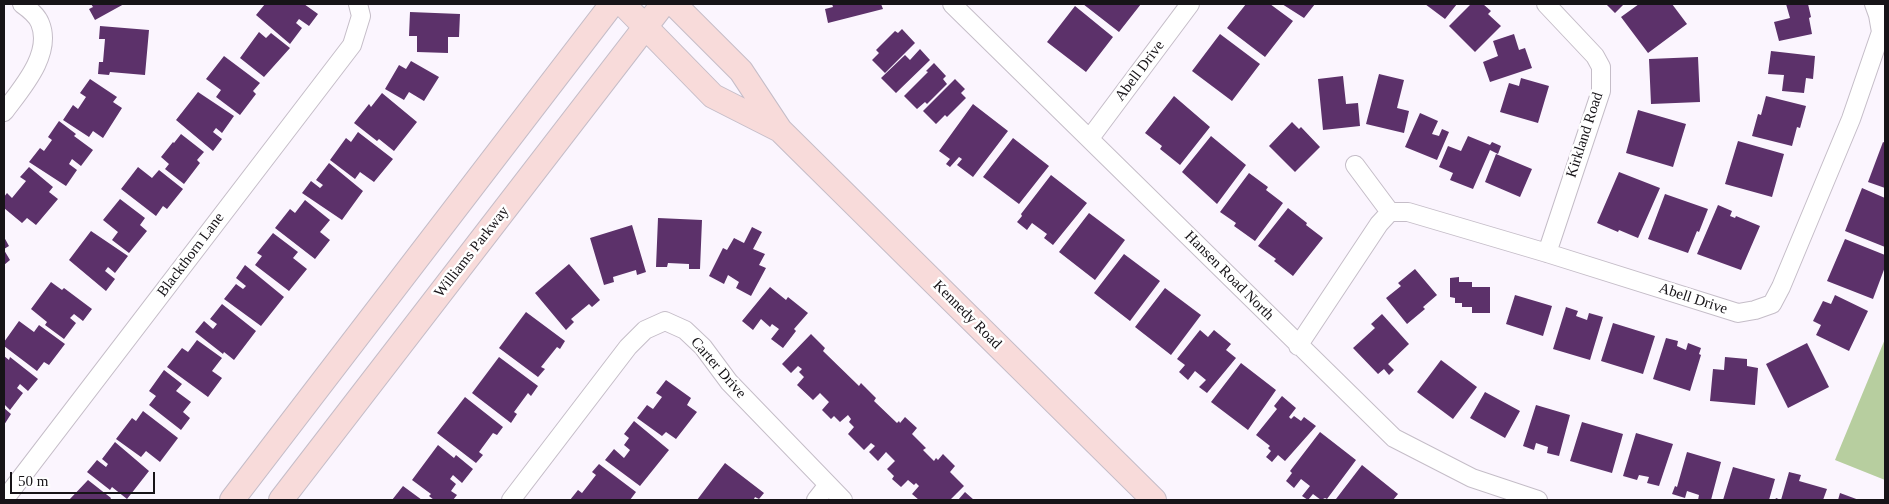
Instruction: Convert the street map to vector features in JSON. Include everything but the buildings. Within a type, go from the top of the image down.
[{"type":"main road","points":[[232,500],[612,4]]},
{"type":"main road","points":[[623,4],[713,96],[780,130]]},
{"type":"main road","name":"Williams Parkway","points":[[281,500],[663,4]]},
{"type":"main road","points":[[674,4],[741,71],[780,130]]},
{"type":"main road","name":"Kennedy Road","points":[[780,130],[1154,500]]},
{"type":"street","points":[[4,112],[37,66],[43,43],[40,22],[22,4]]},
{"type":"street","name":"Blackthorn Lane","points":[[4,500],[352,45],[361,16],[358,4]]},
{"type":"street","name":"Hansen Road North","points":[[952,4],[1090,138],[1298,346],[1394,438],[1472,478],[1538,500]]},
{"type":"street","name":"Abell Drive","points":[[1090,138],[1190,4]]},
{"type":"street","name":"Kirkland Road","points":[[1546,4],[1595,56],[1601,68],[1601,91],[1547,253]]},
{"type":"street","name":"Abell Drive","points":[[1390,212],[1408,212],[1738,313],[1772,304],[1781,287],[1851,119],[1882,32],[1874,4]]},
{"type":"street","points":[[1298,346],[1379,224],[1390,212],[1355,164]]},
{"type":"street","name":"Carter Drive","points":[[511,500],[628,347],[645,330],[665,321],[686,330],[703,347],[729,382],[843,500]]},
{"type":"street","points":[[816,500],[828,486]]},
{"type":"green space","points":[[1885,339],[1885,480],[1835,460]]}]
